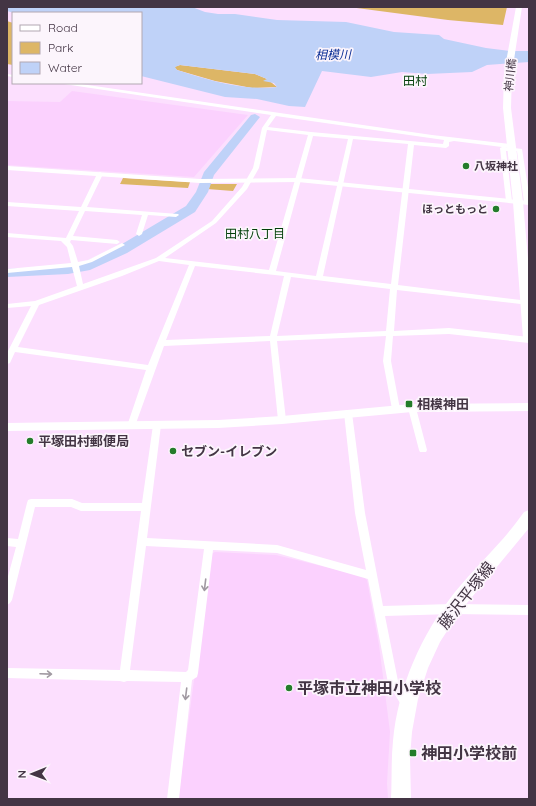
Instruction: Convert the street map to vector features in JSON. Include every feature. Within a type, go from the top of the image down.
[{"type":"main road","name":"神川橋","points":[[510,147],[508,82],[519,7]]},
{"type":"main road","points":[[510,147],[521,202],[529,339]]},
{"type":"main road","name":"藤沢平塚線","points":[[401,799],[403,732],[408,704],[417,673],[438,630],[452,609],[523,526],[529,516]]},
{"type":"street","points":[[71,84],[447,139],[455,142],[510,147]]},
{"type":"street","points":[[7,306],[36,303],[81,288],[158,258],[214,222],[245,188],[249,181],[256,168],[265,128],[274,114]]},
{"type":"street","points":[[265,128],[311,134],[446,146],[447,139]]},
{"type":"street","points":[[272,273],[311,134]]},
{"type":"street","points":[[319,278],[351,137]]},
{"type":"street","points":[[396,409],[387,361],[404,190],[411,143]]},
{"type":"street","points":[[7,168],[200,181],[298,180],[521,202]]},
{"type":"street","points":[[81,288],[68,240],[100,174]]},
{"type":"street","points":[[7,204],[176,215]]},
{"type":"street","points":[[139,234],[146,213]]},
{"type":"street","points":[[7,235],[119,244],[90,260],[75,265],[7,271]]},
{"type":"street","points":[[158,258],[528,303]]},
{"type":"street","points":[[131,426],[151,368],[193,263]]},
{"type":"street","points":[[282,420],[273,339],[288,275]]},
{"type":"street","points":[[7,361],[36,303]]},
{"type":"street","points":[[162,343],[449,331],[529,339]]},
{"type":"street","points":[[7,342],[15,346],[151,368]]},
{"type":"street","points":[[7,427],[131,426],[282,420],[412,408],[529,407]]},
{"type":"street","points":[[412,408],[423,450]]},
{"type":"street","points":[[348,413],[360,513],[393,684],[408,704]]},
{"type":"street","points":[[124,677],[157,425]]},
{"type":"street","points":[[7,600],[10,573],[22,542],[32,503],[72,503],[81,507],[146,507]]},
{"type":"street","points":[[7,542],[22,542]]},
{"type":"street","points":[[142,542],[277,549],[372,576]]},
{"type":"street","points":[[7,673],[124,677],[187,677],[193,673],[210,546]]},
{"type":"street","points":[[380,611],[452,609],[529,610]]},
{"type":"street","points":[[173,799],[187,677]]},
{"type":"shaded area","points":[[72,91],[248,115],[194,177],[7,165],[7,101],[60,102]]},
{"type":"shaded area","name":"平塚市立神田小学校","points":[[215,552],[276,555],[363,576],[367,580],[379,645],[390,732],[387,783],[388,799],[178,799],[211,554]]},
{"type":"green space","points":[[349,7],[507,7],[503,25],[448,20]]},
{"type":"green space","points":[[7,21],[12,23],[12,65],[7,64]]},
{"type":"green space","points":[[180,65],[255,74],[267,79],[277,87],[252,88],[215,81],[177,70],[174,67]]},
{"type":"green space","points":[[123,178],[190,182],[188,188],[120,184]]},
{"type":"green space","points":[[207,184],[237,184],[233,191],[207,189]]},
{"type":"water","name":"相模川","points":[[7,7],[192,7],[205,12],[218,14],[235,14],[277,20],[346,22],[394,32],[439,35],[444,39],[486,48],[511,51],[529,51],[529,62],[487,65],[472,72],[427,74],[402,72],[371,77],[322,71],[305,107],[289,106],[257,99],[225,97],[142,76],[142,12],[12,12],[7,11]],"holes":[[[180,65],[255,74],[267,79],[263,81],[274,83],[277,87],[264,88],[226,84],[177,70],[175,67]]]},
{"type":"waterway","points":[[7,273],[68,270],[85,267],[122,250],[191,209],[202,192],[208,174],[255,117]]},
{"type":"place","name":"八坂神社","points":[[466,166]]},
{"type":"place","name":"ほっともっと","points":[[496,209]]},
{"type":"place","name":"相模神田","points":[[409,404]]},
{"type":"place","name":"平塚田村郵便局","points":[[30,441]]},
{"type":"place","name":"セブン-イレブン","points":[[173,451]]},
{"type":"place","name":"平塚市立神田小学校","points":[[289,688]]},
{"type":"place","name":"神田小学校前","points":[[413,753]]},
{"type":"district","name":"田村","points":[[415,81]]},
{"type":"district","name":"田村八丁目","points":[[255,234]]}]
